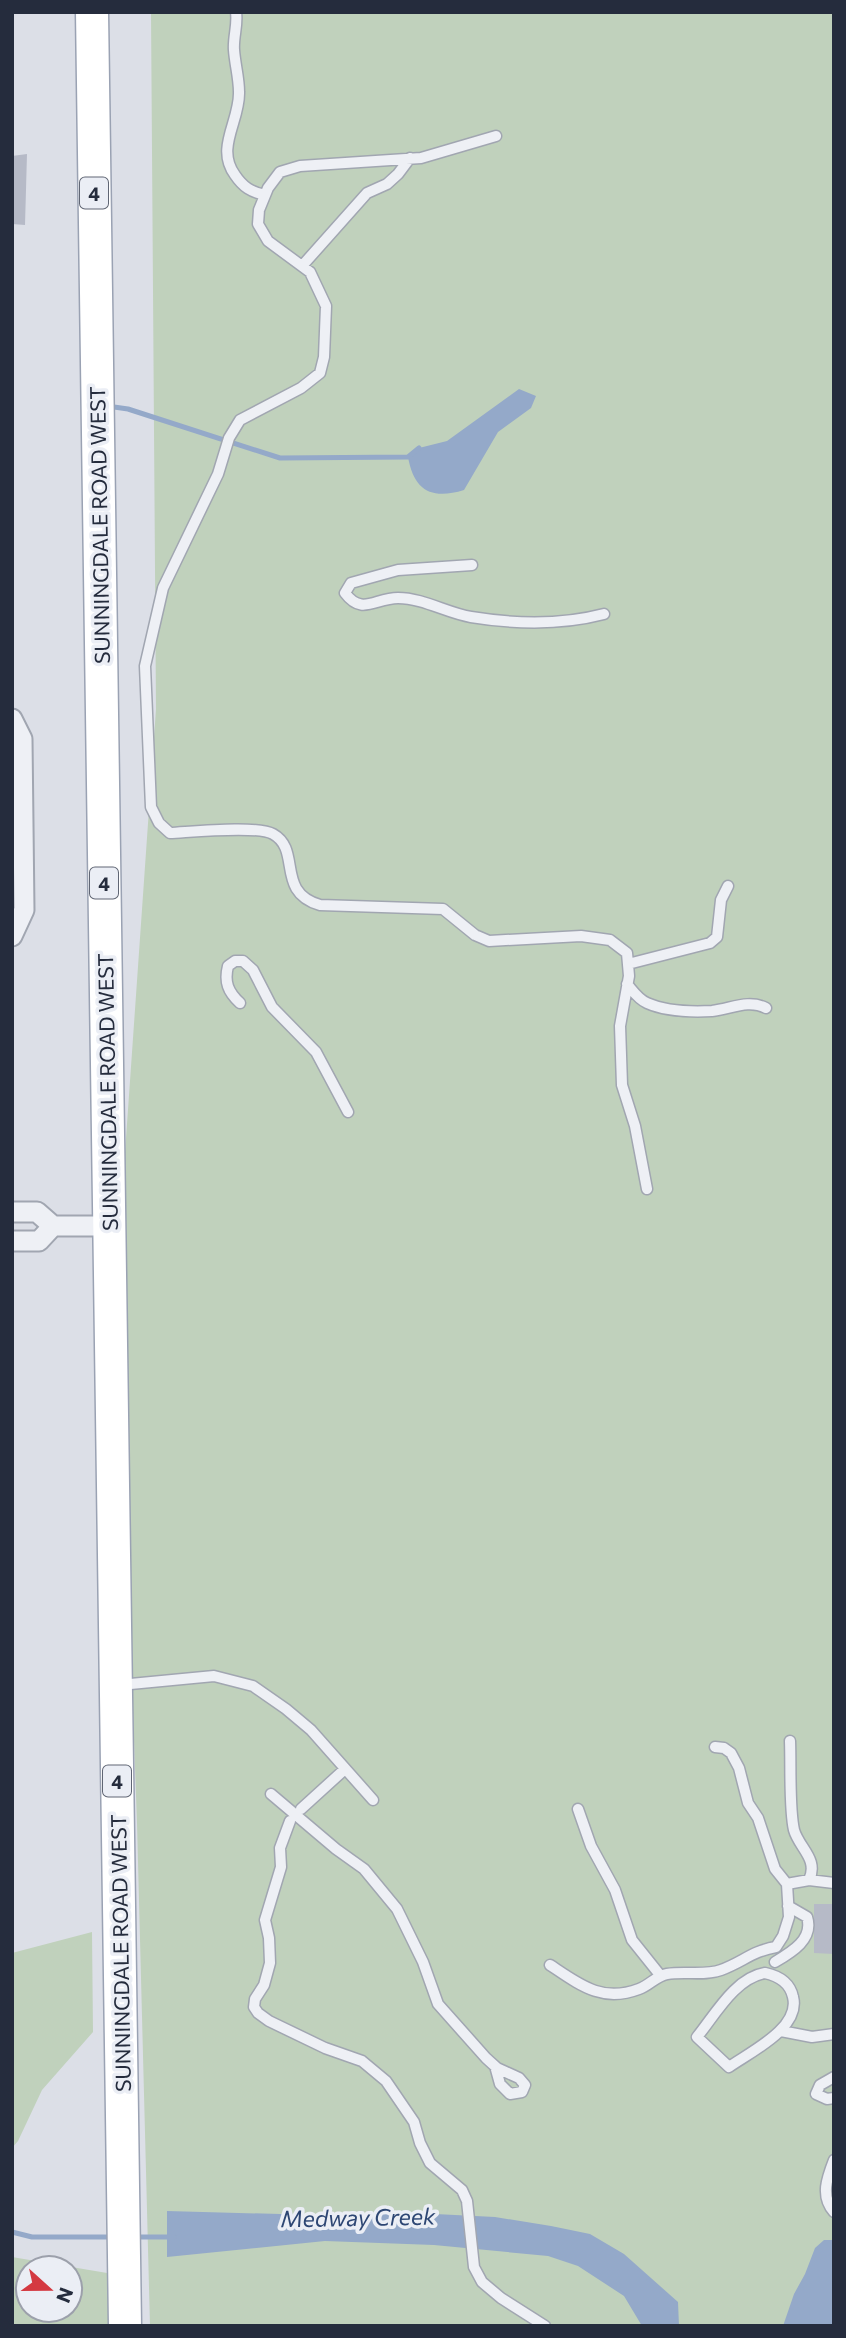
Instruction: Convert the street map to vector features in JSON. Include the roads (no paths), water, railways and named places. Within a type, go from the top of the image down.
[{"type":"main road","name":"SUNNINGDALE ROAD WEST","points":[[92,12],[125,2321]]},
{"type":"street","points":[[12,719],[22,739],[24,911],[12,936]]},
{"type":"street","points":[[12,1212],[37,1212],[53,1226],[109,1226]]},
{"type":"street","points":[[12,1241],[39,1241],[53,1226]]},
{"type":"lane","points":[[236,12],[238,20],[233,46],[239,94],[228,138],[227,157],[231,170],[242,186],[265,195]]},
{"type":"lane","points":[[496,136],[421,158],[300,166],[280,172],[265,195],[259,210],[258,224],[268,241],[310,272],[326,306],[324,357],[320,373],[301,388],[240,420],[229,438],[218,474],[163,588],[145,666],[151,807],[159,822],[170,833],[260,829],[274,834],[285,845],[295,890],[320,905],[443,909],[475,935],[489,942],[581,936],[610,940],[627,953],[628,984],[620,1026],[622,1085],[635,1126],[647,1189]]},
{"type":"lane","points":[[302,266],[367,193],[393,179],[410,158]]},
{"type":"lane","points":[[472,565],[398,570],[351,583],[345,593],[352,602],[361,606],[398,598],[428,603],[469,617],[519,621],[576,621],[604,614]]},
{"type":"lane","points":[[628,964],[710,943],[717,937],[721,900],[728,886]]},
{"type":"lane","points":[[240,1003],[227,985],[228,966],[235,961],[243,961],[253,970],[272,1007],[316,1052],[348,1112]]},
{"type":"lane","points":[[628,984],[638,998],[659,1007],[713,1010],[758,1004],[766,1008]]},
{"type":"lane","points":[[116,1686],[214,1676],[253,1686],[311,1730],[373,1800]]},
{"type":"lane","points":[[790,1741],[794,1832],[812,1861],[809,1880]]},
{"type":"lane","points":[[715,1747],[724,1748],[731,1753],[739,1768],[748,1803],[758,1818],[775,1869],[787,1884],[789,1917],[776,1947],[775,1962]]},
{"type":"lane","points":[[302,1810],[345,1769]]},
{"type":"lane","points":[[271,1794],[364,1869],[397,1909],[423,1962],[438,2004],[495,2066]]},
{"type":"lane","points":[[578,1809],[592,1846],[615,1890],[632,1940],[660,1976]]},
{"type":"lane","points":[[290,1821],[280,1848],[281,1867],[265,1920],[270,1963],[254,2007],[269,2021],[324,2048],[362,2061],[386,2081],[414,2122],[430,2163],[462,2190],[468,2209],[474,2267],[482,2282],[501,2298],[545,2326]]},
{"type":"lane","points":[[787,1884],[809,1880],[834,1883]]},
{"type":"lane","points":[[765,1973],[775,1962],[793,1952],[807,1935],[810,1926],[807,1917],[788,1906]]},
{"type":"lane","points":[[550,1965],[592,1992],[613,1995],[640,1989],[660,1976],[718,1972],[758,1950],[776,1947]]},
{"type":"lane","points":[[765,1973],[778,1976],[791,1990],[793,2010],[781,2031],[729,2067],[697,2037],[740,1985],[752,1975],[765,1973]]},
{"type":"lane","points":[[781,2031],[812,2036],[834,2034]]},
{"type":"lane","points":[[834,2077],[820,2085],[816,2094],[827,2099],[834,2098]]},
{"type":"lane","points":[[834,2160],[825,2187],[828,2206],[834,2212]]},
{"type":"water","points":[[519,389],[536,396],[531,408],[498,432],[464,490],[434,493],[420,485],[408,457],[419,448],[447,441]]},
{"type":"water","points":[[167,2211],[315,2215],[395,2212],[495,2217],[590,2234],[624,2254],[678,2302],[679,2326],[642,2326],[624,2296],[578,2266],[548,2256],[434,2245],[325,2241],[167,2257]]},
{"type":"water","points":[[824,2240],[834,2240],[834,2326],[783,2326],[815,2248]]},
{"type":"waterway","points":[[114,407],[128,409],[280,458],[408,457],[419,448]]},
{"type":"waterway","name":"Medway Creek","points":[[12,2232],[32,2237],[114,2237]]},
{"type":"waterway","name":"Medway Creek","points":[[135,2237],[174,2237]]}]
